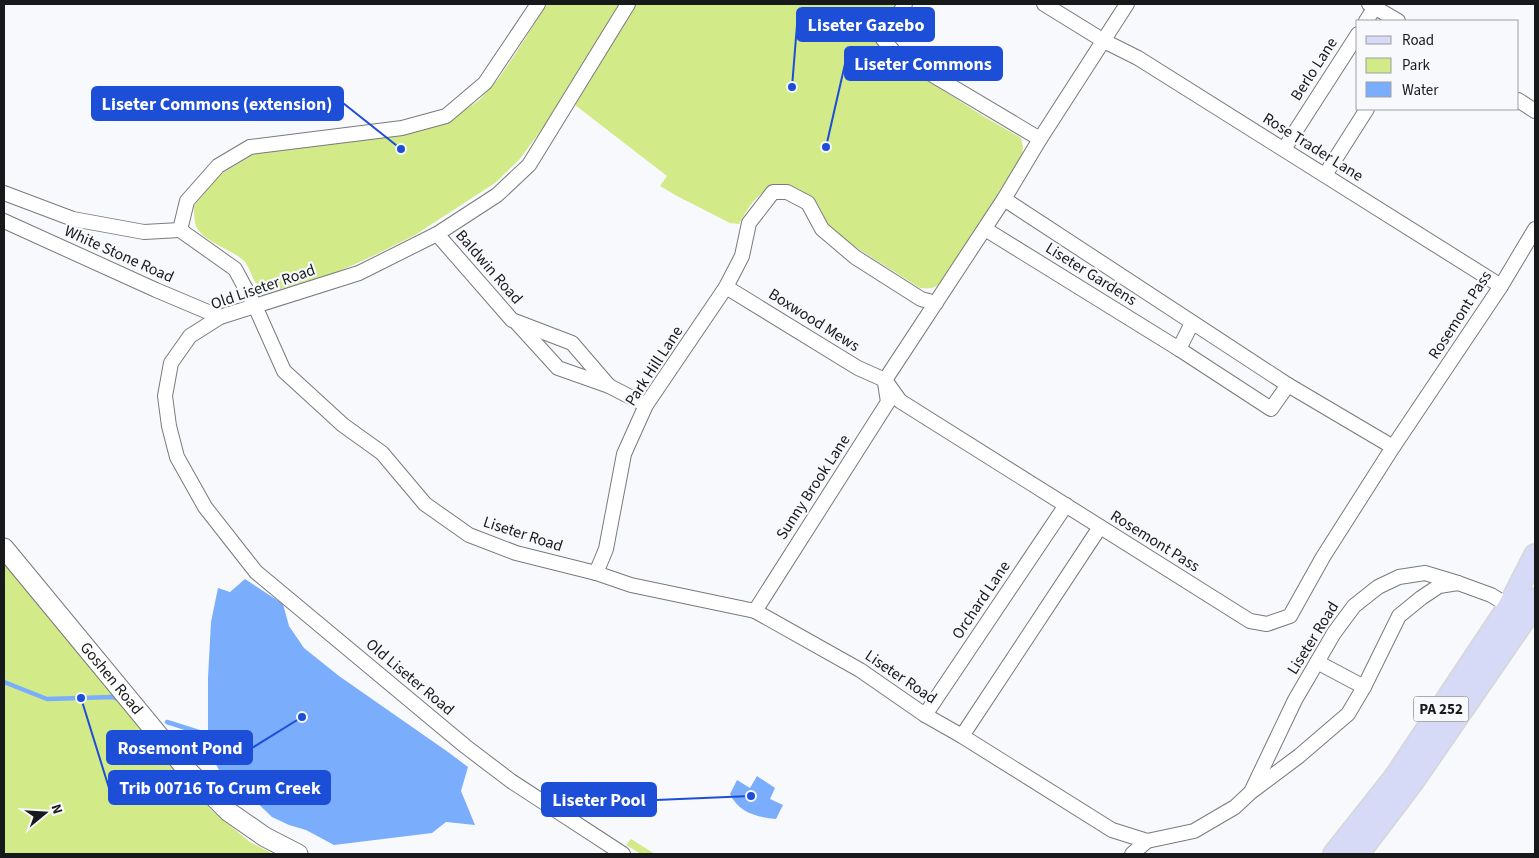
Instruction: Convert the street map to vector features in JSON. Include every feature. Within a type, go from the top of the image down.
[{"type":"main road","name":"Goshen Road","points":[[4,548],[188,770],[229,812],[265,836],[298,854]]},
{"type":"main road","name":"PA 252","points":[[1358,854],[1412,784],[1527,611],[1535,555]]},
{"type":"main road","name":"PA 252","points":[[1334,854],[1527,611]]},
{"type":"street","points":[[4,193],[73,219],[144,232],[180,230],[187,201],[218,166],[250,147],[402,128],[446,116],[486,83],[538,4]]},
{"type":"street","name":"Old Liseter Road","points":[[622,854],[511,781],[465,746],[256,572],[205,507],[177,457],[169,426],[165,396],[171,362],[190,336],[220,317],[359,273],[437,234],[497,196],[529,165],[628,4]]},
{"type":"street","points":[[905,4],[883,39],[894,52],[1040,139]]},
{"type":"street","name":"Rose Trader Lane","points":[[1044,4],[1104,41],[1138,58],[1500,286]]},
{"type":"street","points":[[885,380],[985,229],[1040,139],[1127,4]]},
{"type":"street","points":[[1366,20],[1372,5],[1396,20]]},
{"type":"street","name":"Berlo Lane","points":[[1284,149],[1356,37]]},
{"type":"street","points":[[1519,101],[1535,111]]},
{"type":"street","points":[[1325,175],[1366,110]]},
{"type":"street","name":"Park Hill Lane","points":[[596,573],[606,549],[624,454],[646,405],[726,287],[742,256],[748,223],[773,192],[787,192],[808,202],[822,229],[855,257],[921,299],[936,303]]},
{"type":"street","name":"Liseter Gardens","points":[[1004,199],[1288,385],[1393,447]]},
{"type":"street","name":"White Stone Road","points":[[4,221],[220,317]]},
{"type":"street","name":"Liseter Gardens","points":[[985,229],[1272,409],[1288,385]]},
{"type":"street","name":"Rosemont Pass","points":[[885,380],[900,401],[1250,621],[1268,624],[1290,616],[1324,557],[1393,447],[1500,286],[1535,229]]},
{"type":"street","name":"Liseter Road","points":[[180,230],[235,269],[255,306],[284,371],[343,426],[382,453],[425,504],[469,535],[516,554],[596,573],[631,585],[755,611],[860,670],[925,715],[1112,830],[1147,840],[1194,831],[1235,807],[1251,792],[1299,756],[1348,714],[1364,687],[1398,616],[1439,586],[1458,583]]},
{"type":"street","name":"Baldwin Road","points":[[437,234],[558,368],[609,386],[646,405]]},
{"type":"street","name":"Boxwood Mews","points":[[726,287],[858,368],[885,380]]},
{"type":"street","name":"Baldwin Road","points":[[514,320],[572,342],[609,386]]},
{"type":"street","points":[[1179,349],[1192,323]]},
{"type":"street","name":"Sunny Brook Lane","points":[[755,611],[888,402],[885,380]]},
{"type":"street","name":"Orchard Lane","points":[[925,715],[1066,505]]},
{"type":"street","points":[[962,736],[1100,527]]},
{"type":"street","name":"Liseter Road","points":[[1251,792],[1295,700],[1334,633],[1354,606],[1378,587],[1399,577],[1425,573],[1491,595],[1527,611]]},
{"type":"street","points":[[1317,662],[1364,687]]},
{"type":"street","points":[[1132,854],[1147,840]]},
{"type":"green space","points":[[547,4],[619,4],[554,113],[519,160],[495,183],[415,235],[377,254],[340,271],[267,293],[259,288],[243,260],[199,231],[195,221],[194,206],[218,176],[254,154],[423,129],[438,125],[454,117],[478,101],[499,78]]},
{"type":"green space","points":[[635,4],[897,4],[889,21],[874,39],[930,82],[1021,138],[1022,156],[943,279],[938,285],[931,288],[920,288],[836,235],[814,199],[791,186],[781,185],[764,191],[750,206],[739,224],[730,223],[660,186],[667,176],[575,105]]},
{"type":"green space","points":[[4,561],[212,811],[250,842],[273,854],[4,854]]},
{"type":"green space","points":[[631,839],[655,854],[641,854],[626,845]]},
{"type":"water","points":[[245,579],[283,604],[289,626],[304,648],[339,676],[468,767],[461,791],[475,825],[446,822],[432,833],[334,845],[306,830],[272,817],[250,796],[228,787],[211,755],[208,735],[208,678],[211,622],[218,588],[230,592]]},
{"type":"water","points":[[757,776],[775,788],[770,799],[783,805],[776,819],[749,813],[738,806],[730,794],[737,780],[750,788]]},
{"type":"waterway","points":[[4,682],[47,699],[113,697],[120,700]]},
{"type":"waterway","points":[[167,722],[208,735]]},
{"type":"place","name":"Liseter Gazebo","points":[[792,87]]},
{"type":"place","name":"Liseter Commons","points":[[826,147]]},
{"type":"place","name":"Liseter Commons (extension)","points":[[401,149]]},
{"type":"place","name":"Trib 00716 To Crum Creek","points":[[81,698]]},
{"type":"place","name":"Rosemont Pond","points":[[302,717]]},
{"type":"place","name":"Liseter Pool","points":[[751,796]]}]
